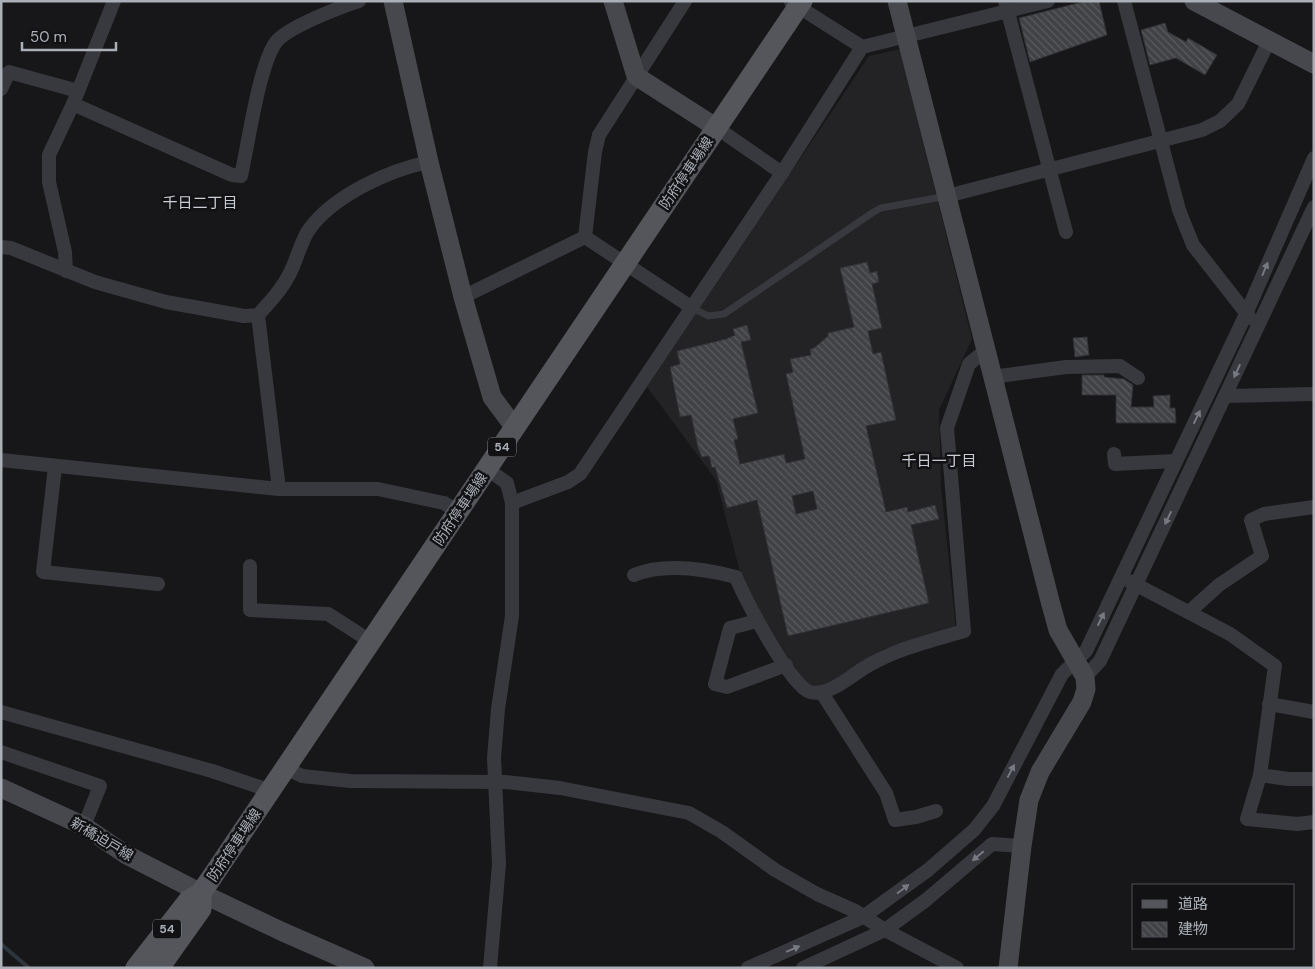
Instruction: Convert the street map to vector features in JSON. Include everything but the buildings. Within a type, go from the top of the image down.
[{"type":"main road","name":"防府停車場線","points":[[136,968],[189,900],[201,893],[717,128],[797,3]]},
{"type":"main road","name":"防府停車場線","points":[[160,968],[201,909],[201,893]]},
{"type":"street","points":[[66,270],[65,252],[49,182],[49,154],[75,97],[114,1]]},
{"type":"street","points":[[1,89],[9,72],[75,97],[232,175],[241,176],[266,65],[277,42],[291,31],[340,7],[359,1]]},
{"type":"street","points":[[393,1],[429,162],[492,397],[515,428]]},
{"type":"street","points":[[613,1],[636,76],[782,172]]},
{"type":"street","points":[[585,237],[595,152],[599,135],[685,1]]},
{"type":"street","points":[[897,1],[1058,630],[1086,677]]},
{"type":"street","points":[[512,503],[568,482],[580,474],[782,172],[862,47],[1006,6],[1048,1]]},
{"type":"street","points":[[1124,1],[1179,210],[1193,245],[1207,260],[1246,314],[1257,326]]},
{"type":"street","points":[[1194,1],[1314,64]]},
{"type":"street","points":[[797,3],[862,47]]},
{"type":"street","points":[[1006,6],[1066,232]]},
{"type":"street","points":[[947,196],[1202,130],[1226,116],[1238,104],[1269,41]]},
{"type":"street","points":[[748,968],[836,931],[863,917],[928,870],[974,830],[993,806],[1062,674],[1086,651],[1246,314],[1314,158]]},
{"type":"street","points":[[1,247],[11,248],[95,282],[166,302],[244,316],[258,315],[278,293],[291,271],[299,247],[319,217],[358,190],[381,177],[405,167],[429,162]]},
{"type":"street","points":[[1008,968],[1029,800],[1040,772],[1082,702],[1086,677],[1100,661],[1314,207]]},
{"type":"street","points":[[464,297],[585,237]]},
{"type":"street","points":[[585,237],[691,306]]},
{"type":"street","points":[[258,315],[279,489]]},
{"type":"street","points":[[634,575],[647,570],[673,569],[715,572],[736,577],[757,621],[786,665],[808,692],[822,693],[886,655],[964,631],[947,428],[970,364],[986,350]]},
{"type":"street","points":[[992,377],[1066,367],[1120,366],[1138,378]]},
{"type":"street","points":[[1225,396],[1314,394]]},
{"type":"street","points":[[1114,454],[1115,464],[1175,461]]},
{"type":"street","points":[[1,460],[279,489],[378,489],[444,503],[458,512]]},
{"type":"street","points":[[55,467],[43,572],[158,584]]},
{"type":"street","points":[[487,469],[507,483],[512,503],[512,616],[498,709],[495,783],[499,864],[490,968]]},
{"type":"street","points":[[1189,612],[1219,585],[1262,556],[1251,520],[1264,514],[1314,507]]},
{"type":"street","points":[[250,566],[250,610],[328,614],[370,641]]},
{"type":"street","points":[[1121,578],[1136,584],[1230,634],[1275,666],[1260,775],[1247,819],[1297,824],[1314,822]]},
{"type":"street","points":[[757,621],[730,628],[715,684],[727,688],[786,665]]},
{"type":"street","points":[[822,693],[886,793],[896,820],[936,811]]},
{"type":"street","points":[[1269,704],[1314,712]]},
{"type":"street","points":[[1,712],[212,771],[270,791]]},
{"type":"street","points":[[1,752],[100,786],[84,826]]},
{"type":"street","points":[[286,768],[302,776],[350,780],[495,783],[560,788],[689,814],[722,832],[775,870],[817,894],[855,911],[885,930],[957,968]]},
{"type":"street","points":[[1260,775],[1314,779]]},
{"type":"street","name":"新橋迫戸線","points":[[1,788],[84,826],[125,854],[201,893],[365,968]]},
{"type":"street","points":[[803,968],[885,930],[926,900],[992,844],[1022,846]]},
{"type":"lane","points":[[691,306],[708,316],[724,314],[877,211],[947,196]]},
{"type":"shaded area","points":[[900,49],[972,339],[939,410],[941,486],[956,629],[884,649],[820,688],[807,685],[761,618],[742,580],[716,480],[647,387],[869,56]]},
{"type":"waterway","points":[[1,944],[29,968]]},
{"type":"district","name":"千日二丁目","points":[[200,203]]},
{"type":"district","name":"千日一丁目","points":[[939,461]]}]
